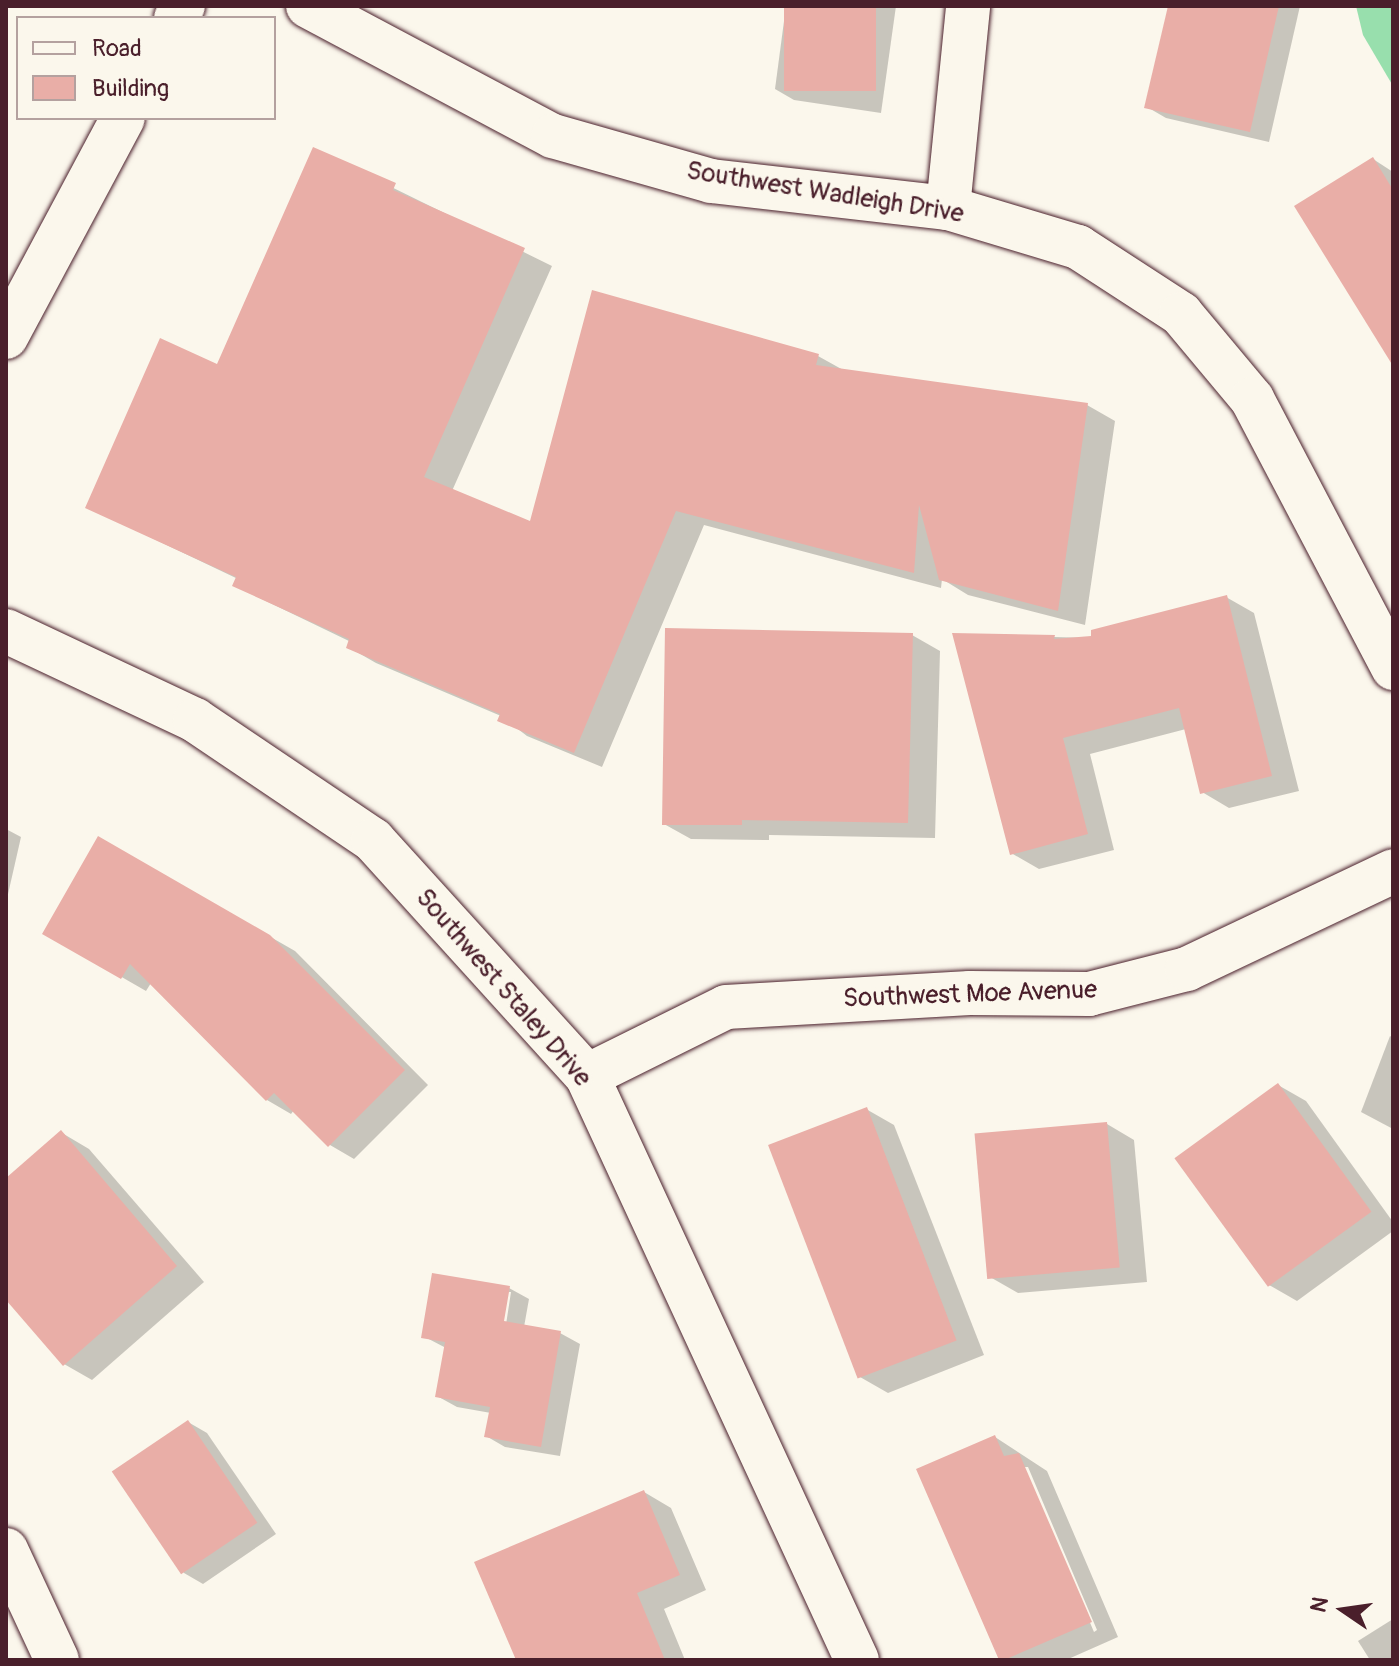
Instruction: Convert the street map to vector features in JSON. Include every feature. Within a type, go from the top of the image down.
[{"type":"street","name":"Southwest Wadleigh Drive","points":[[308,6],[553,136],[711,181],[948,208],[1078,247],[1181,314],[1252,399],[1393,668]]},
{"type":"street","points":[[948,208],[968,6]]},
{"type":"street","points":[[6,337],[122,120]]},
{"type":"street","name":"Southwest Staley Drive","points":[[6,631],[195,720],[373,840],[587,1076],[857,1660]]},
{"type":"street","name":"Southwest Moe Avenue","points":[[587,1076],[726,1007],[970,993],[1089,994],[1187,969],[1393,871]]},
{"type":"street","points":[[6,1550],[57,1660]]},
{"type":"green space","points":[[1356,6],[1393,6],[1393,86],[1363,35]]},
{"type":"building","points":[[784,6],[876,6],[876,91],[784,91]]},
{"type":"building","points":[[1168,6],[1279,6],[1250,132],[1144,108]]},
{"type":"building","points":[[313,147],[396,183],[393,190],[525,248],[424,477],[530,521],[592,290],[819,354],[816,365],[1088,403],[1058,611],[939,580],[919,505],[914,573],[676,511],[574,753],[497,721],[500,714],[346,648],[349,639],[232,586],[236,577],[85,508],[160,338],[217,364]]},
{"type":"building","points":[[1373,157],[1393,190],[1393,366],[1294,206]]},
{"type":"building","points":[[1227,595],[1272,776],[1200,794],[1179,708],[1063,738],[1088,834],[1010,855],[952,633],[1055,635],[1054,639],[1091,636],[1091,630]]},
{"type":"building","points":[[665,628],[913,633],[908,823],[742,820],[742,825],[662,825]]},
{"type":"building","points":[[98,836],[270,935],[405,1070],[328,1147],[274,1093],[266,1101],[130,964],[121,979],[42,934]]},
{"type":"building","points":[[1278,1083],[1371,1212],[1268,1287],[1174,1158]]},
{"type":"building","points":[[867,1107],[957,1340],[858,1378],[768,1145]]},
{"type":"building","points":[[1107,1122],[1120,1267],[987,1279],[975,1134]]},
{"type":"building","points":[[61,1130],[177,1266],[63,1366],[6,1300],[6,1178]]},
{"type":"building","points":[[432,1273],[510,1286],[504,1321],[561,1331],[541,1447],[484,1437],[490,1407],[435,1397],[445,1342],[421,1338]]},
{"type":"building","points":[[188,1420],[257,1523],[181,1574],[112,1471]]},
{"type":"building","points":[[995,1435],[1004,1456],[1019,1453],[1092,1622],[1004,1660],[999,1660],[916,1469]]},
{"type":"building","points":[[644,1490],[680,1575],[637,1593],[665,1660],[516,1660],[474,1562]]}]
